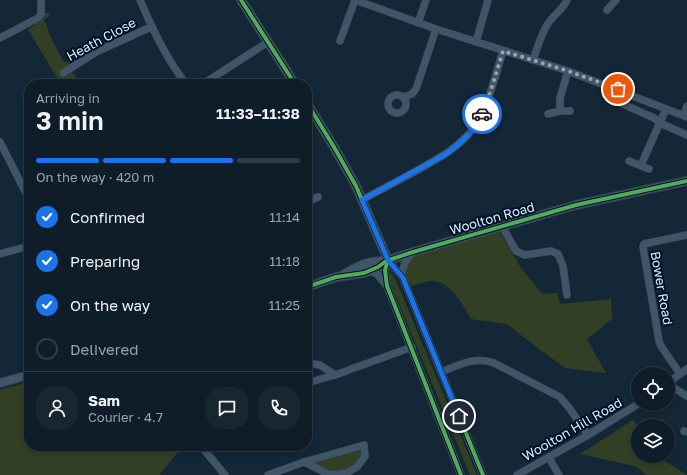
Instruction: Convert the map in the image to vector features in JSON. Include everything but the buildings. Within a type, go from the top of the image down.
[{"type":"street","points":[[0,38],[38,18],[41,14],[41,0]]},
{"type":"street","points":[[140,0],[151,27],[172,66],[182,79]]},
{"type":"street","points":[[241,0],[292,79]]},
{"type":"street","points":[[340,41],[355,0],[418,23],[568,71],[685,116],[687,106]]},
{"type":"street","points":[[418,23],[426,0]]},
{"type":"street","points":[[476,42],[488,0]]},
{"type":"street","points":[[533,60],[542,33],[550,21],[564,8],[567,0]]},
{"type":"street","points":[[607,10],[616,0]]},
{"type":"street","name":"Heath Close","points":[[63,73],[96,52],[151,27]]},
{"type":"street","points":[[404,98],[412,94],[416,89],[436,29]]},
{"type":"street","points":[[211,79],[268,42]]},
{"type":"street","points":[[362,200],[446,154],[473,130],[482,114],[503,51]]},
{"type":"street","points":[[560,111],[560,98],[568,71]]},
{"type":"street","points":[[614,100],[654,118],[660,123],[687,134]]},
{"type":"street","points":[[641,165],[666,109]]},
{"type":"street","points":[[548,114],[570,110]]},
{"type":"street","points":[[312,111],[334,147],[362,200],[387,261],[401,275],[483,475]]},
{"type":"street","points":[[0,144],[24,190]]},
{"type":"street","points":[[629,160],[649,169]]},
{"type":"street","name":"Woolton Road","points":[[336,277],[370,271],[387,261],[413,252],[576,205],[687,181]]},
{"type":"street","points":[[312,200],[318,197]]},
{"type":"street","points":[[502,226],[516,251],[525,255],[551,251],[558,254],[563,266],[567,295]]},
{"type":"street","name":"Bower Road","points":[[680,374],[659,341],[643,247],[644,244],[687,235]]},
{"type":"street","points":[[0,254],[24,247]]},
{"type":"street","points":[[401,275],[405,263],[413,252]]},
{"type":"street","name":"Woolton Road","points":[[312,285],[336,277],[374,260],[387,261]]},
{"type":"street","points":[[387,261],[385,270],[387,286],[461,475]]},
{"type":"street","points":[[370,271],[377,274],[387,286]]},
{"type":"street","points":[[312,381],[335,375],[412,347]]},
{"type":"street","points":[[441,372],[471,361],[483,360],[494,363],[560,397],[588,435]]},
{"type":"street","points":[[312,364],[320,365],[335,375]]},
{"type":"street","points":[[675,378],[687,369]]},
{"type":"street","points":[[0,383],[24,376]]},
{"type":"street","points":[[675,389],[687,396]]},
{"type":"street","name":"Woolton Hill Road","points":[[517,475],[549,458],[631,408]]},
{"type":"street","points":[[268,475],[304,462],[364,445],[365,456],[357,467],[346,473],[330,475],[304,462]]},
{"type":"street","points":[[206,451],[225,475]]},
{"type":"street","points":[[549,458],[559,475]]},
{"type":"green space","points":[[43,13],[49,13],[49,16],[44,20],[48,31],[63,61],[70,63],[72,72],[77,79],[58,79],[28,30],[35,25]]},
{"type":"green space","points":[[497,227],[521,268],[542,294],[557,293],[560,304],[611,299],[612,319],[587,339],[606,373],[565,368],[507,324],[471,319],[456,295],[445,285],[432,281],[411,286],[403,278],[400,260]]},
{"type":"green space","points":[[391,273],[395,278],[477,475],[470,475],[389,279],[389,274]]},
{"type":"green space","points":[[24,383],[24,451],[179,451],[159,475],[0,475],[0,390]]},
{"type":"green space","points":[[631,421],[631,463],[668,463],[687,475],[647,475],[635,466],[580,454]]},
{"type":"green space","points":[[362,447],[362,454],[355,465],[345,471],[330,473],[308,462]]},
{"type":"cycle path","points":[[241,0],[292,79]]},
{"type":"cycle path","points":[[312,111],[356,186],[388,260],[403,278],[483,475]]},
{"type":"cycle path","points":[[312,285],[336,277],[364,273],[378,267],[386,261],[413,252],[576,205],[687,181]]},
{"type":"cycle path","points":[[388,260],[385,270],[387,286],[461,475]]},
{"type":"way so far","points":[[482,114],[503,51],[568,71],[618,89]]},
{"type":"route","points":[[459,416],[403,278],[388,260],[362,200],[446,154],[473,130],[482,114]]}]
